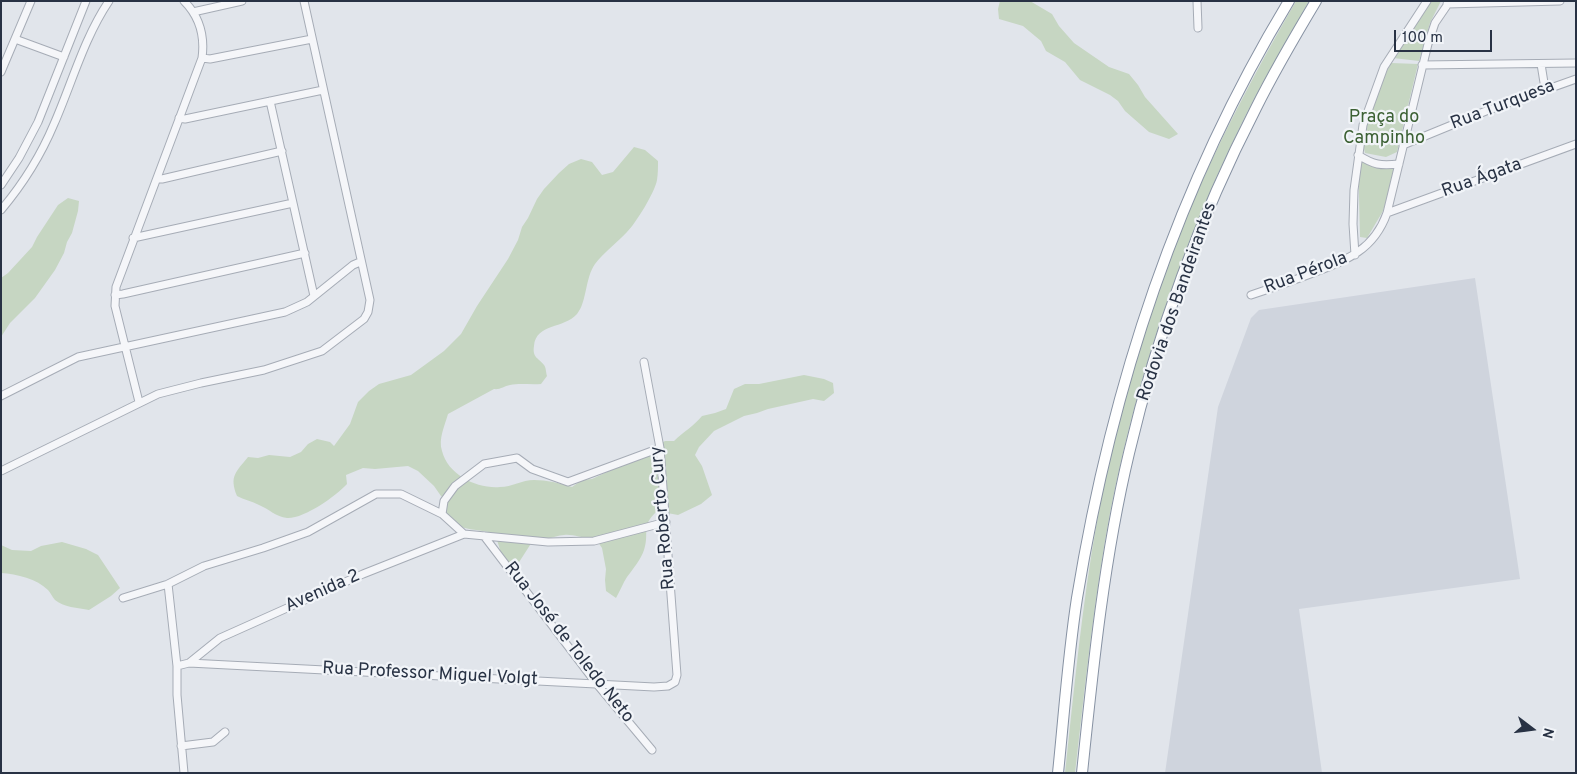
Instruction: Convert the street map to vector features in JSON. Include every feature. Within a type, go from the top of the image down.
[{"type":"highway","name":"Rodovia dos Bandeirantes","points":[[1058,773],[1077,600],[1088,538],[1108,444],[1134,348],[1169,248],[1212,147],[1252,67],[1289,1]]},
{"type":"highway","name":"Rodovia dos Bandeirantes","points":[[1082,773],[1099,618],[1111,540],[1129,455],[1150,374],[1193,249],[1225,173],[1255,109],[1316,1]]},
{"type":"street","points":[[1,72],[4,61],[31,1]]},
{"type":"street","points":[[1,185],[32,134],[86,1]]},
{"type":"street","points":[[1,210],[23,180],[44,146],[93,28],[110,1]]},
{"type":"street","points":[[139,402],[115,306],[116,286],[202,58],[202,30],[193,12],[184,1]]},
{"type":"street","points":[[193,12],[242,1]]},
{"type":"street","points":[[1,471],[158,394],[264,370],[322,351],[364,319],[368,312],[370,300],[360,262],[304,1]]},
{"type":"street","points":[[1197,1],[1198,28]]},
{"type":"street","points":[[1355,255],[1353,224],[1354,190],[1363,125],[1384,67],[1427,1]]},
{"type":"street","points":[[1448,3],[1560,1]]},
{"type":"street","name":"Rua Pérola","points":[[1251,295],[1284,285],[1355,255],[1374,238],[1383,226],[1388,213],[1422,66],[1435,23],[1448,3]]},
{"type":"street","points":[[15,39],[64,57]]},
{"type":"street","points":[[202,58],[210,59],[312,39]]},
{"type":"street","points":[[1422,66],[1576,63]]},
{"type":"street","points":[[1541,64],[1545,89]]},
{"type":"street","name":"Rua Turquesa","points":[[1403,144],[1545,89],[1576,79]]},
{"type":"street","points":[[179,118],[185,119],[323,90]]},
{"type":"street","points":[[270,101],[314,296]]},
{"type":"street","name":"Rua Ágata","points":[[1388,213],[1576,144]]},
{"type":"street","points":[[157,179],[282,151]]},
{"type":"street","points":[[1358,155],[1371,164],[1398,164]]},
{"type":"street","points":[[133,238],[293,203]]},
{"type":"street","points":[[115,295],[305,254]]},
{"type":"street","points":[[1,396],[78,358],[125,346],[278,315],[299,306],[352,265],[360,262]]},
{"type":"street","name":"Rua Roberto Cury","points":[[644,362],[660,448],[677,675]]},
{"type":"street","points":[[442,514],[444,501],[454,486],[484,464],[517,458],[532,469],[568,482],[660,448]]},
{"type":"street","points":[[123,598],[168,584],[204,566],[308,532],[376,494],[401,494],[442,514],[464,534],[484,536],[548,542],[594,541],[666,522]]},
{"type":"street","name":"Avenida 2","points":[[189,663],[220,638],[363,574],[464,534]]},
{"type":"street","name":"Rua José de Toledo Neto","points":[[484,536],[596,683],[652,750]]},
{"type":"street","points":[[168,584],[177,666],[177,695],[184,773]]},
{"type":"street","name":"Rua Professor Miguel Volgt","points":[[177,666],[189,663],[654,687],[668,686],[675,682],[677,675]]},
{"type":"street","points":[[181,746],[213,742],[225,732]]},
{"type":"shaded area","points":[[1475,278],[1520,579],[1299,609],[1322,773],[1165,773],[1218,407],[1251,318],[1259,310]]},
{"type":"green space","points":[[1000,1],[1030,1],[1052,14],[1059,26],[1074,43],[1109,67],[1129,74],[1145,97],[1178,134],[1169,139],[1149,132],[1125,111],[1118,101],[1080,80],[1065,62],[1046,51],[1041,41],[1023,26],[999,19],[998,9]]},
{"type":"green space","points":[[1296,1],[1309,1],[1255,97],[1229,150],[1183,258],[1145,369],[1116,483],[1105,541],[1092,628],[1075,773],[1065,773],[1075,678],[1097,521],[1123,406],[1145,331],[1157,293],[1197,192],[1237,109]]},
{"type":"green space","points":[[1430,1],[1441,1],[1430,23],[1419,61],[1393,58]]},
{"type":"green space","name":"Praça do Campinho","points":[[1391,63],[1418,64],[1397,152],[1386,157],[1365,153],[1363,143],[1370,107]]},
{"type":"green space","points":[[634,147],[645,150],[658,161],[656,185],[645,207],[631,228],[595,264],[589,276],[583,303],[577,314],[572,319],[540,333],[536,339],[534,353],[545,366],[547,376],[541,384],[514,384],[494,389],[448,414],[442,432],[441,446],[445,460],[450,467],[465,479],[482,486],[504,487],[534,480],[572,487],[582,480],[592,479],[624,464],[665,441],[674,441],[702,416],[726,409],[734,389],[745,384],[759,384],[804,375],[833,383],[834,393],[824,401],[813,399],[744,416],[714,431],[699,447],[695,455],[702,466],[712,495],[701,504],[678,515],[657,511],[647,526],[646,544],[643,553],[616,598],[606,591],[606,569],[602,548],[595,538],[564,535],[532,542],[514,570],[501,553],[497,540],[489,532],[459,526],[443,518],[444,508],[448,502],[418,471],[408,466],[375,469],[363,468],[346,475],[347,484],[335,495],[311,511],[294,517],[279,516],[237,496],[234,484],[235,475],[248,457],[258,458],[269,455],[290,457],[301,452],[308,444],[317,439],[330,442],[334,446],[350,424],[358,402],[369,391],[379,384],[411,375],[444,351],[461,334],[508,259],[537,199],[544,189],[569,164],[581,159],[592,162],[602,175],[613,172]]},
{"type":"green space","points":[[1358,155],[1371,164],[1399,164],[1383,211],[1367,238],[1360,237]]},
{"type":"green space","points":[[68,198],[79,201],[72,233],[64,253],[55,270],[35,298],[10,323],[1,337],[1,278],[32,247],[58,205]]},
{"type":"green space","points":[[62,542],[86,549],[98,555],[120,588],[89,610],[71,607],[58,602],[48,590],[33,580],[1,573],[1,545],[12,550],[31,551],[41,546]]}]
